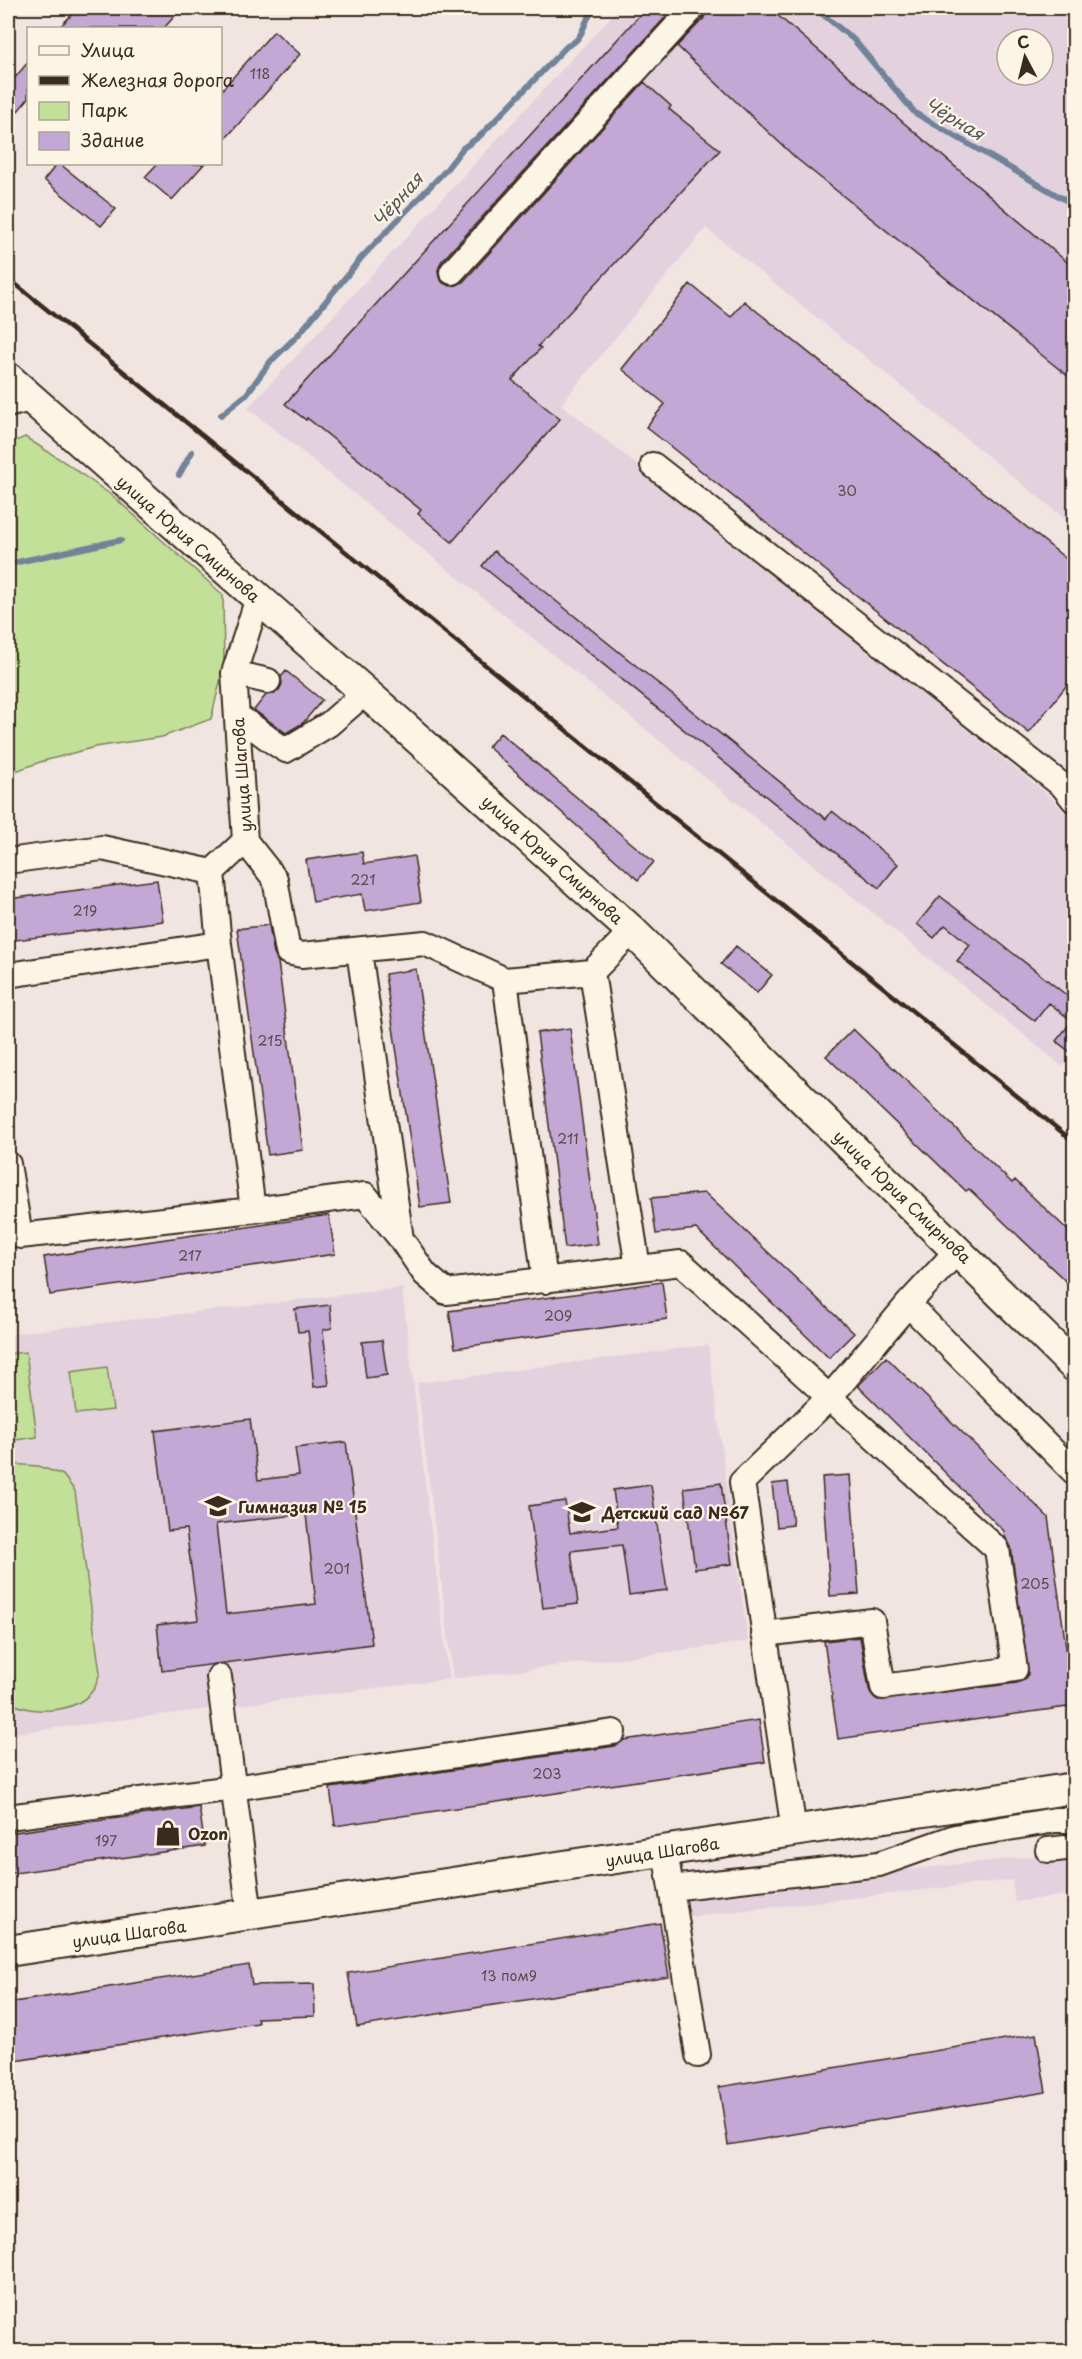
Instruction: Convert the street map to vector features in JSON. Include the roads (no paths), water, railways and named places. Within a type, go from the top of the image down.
[{"type":"main road","name":"улица Юрия Смирнова","points":[[8,378],[19,402],[258,598],[632,931],[1074,1366]]},
{"type":"main road","name":"улица Шагова","points":[[8,1951],[1074,1788]]},
{"type":"lane","points":[[452,272],[693,8]]},
{"type":"lane","points":[[652,465],[1063,786],[1074,800]]},
{"type":"lane","name":"улица Шагова","points":[[212,872],[245,841],[234,674],[258,598]]},
{"type":"lane","points":[[234,674],[268,681]]},
{"type":"lane","points":[[237,716],[286,750],[329,724],[366,692]]},
{"type":"lane","points":[[245,841],[275,879],[288,952],[302,955],[425,943],[505,980],[592,972],[632,931]]},
{"type":"lane","points":[[8,861],[102,848],[212,872],[253,1210]]},
{"type":"lane","points":[[8,975],[219,944]]},
{"type":"lane","points":[[359,951],[401,1239]]},
{"type":"lane","points":[[592,972],[638,1268]]},
{"type":"lane","points":[[505,980],[545,1281]]},
{"type":"lane","points":[[8,1164],[20,1236],[365,1195],[401,1239],[425,1275],[446,1292],[681,1263],[998,1549],[1015,1669],[883,1687],[872,1621],[764,1634]]},
{"type":"lane","points":[[794,1831],[742,1482],[830,1397],[908,1304],[958,1250]]},
{"type":"lane","points":[[908,1304],[1074,1472]]},
{"type":"lane","points":[[219,1677],[250,1915]]},
{"type":"lane","points":[[8,1817],[233,1788],[613,1732]]},
{"type":"lane","points":[[671,1888],[879,1864],[955,1837],[1055,1820],[1074,1820]]},
{"type":"lane","points":[[1048,1850],[1074,1847]]},
{"type":"lane","points":[[665,1851],[698,2055]]},
{"type":"waterway","name":"Чёрная","points":[[221,415],[246,395],[270,362],[299,334],[362,257],[445,171],[463,148],[480,136],[567,46],[578,38],[596,8]]},
{"type":"waterway","name":"Чёрная","points":[[601,8],[612,8]]},
{"type":"waterway","name":"Чёрная","points":[[815,8],[854,40],[915,113],[1074,205]]},
{"type":"waterway","name":"Чёрная","points":[[179,475],[192,452]]},
{"type":"waterway","name":"Чёрная","points":[[8,564],[121,540]]},
{"type":"railway","points":[[8,278],[1074,1142]]},
{"type":"place","name":"Гимназия № 15","points":[[218,1506]]},
{"type":"place","name":"Детский сад №67","points":[[582,1512]]},
{"type":"place","name":"Ozon","points":[[168,1833]]}]
